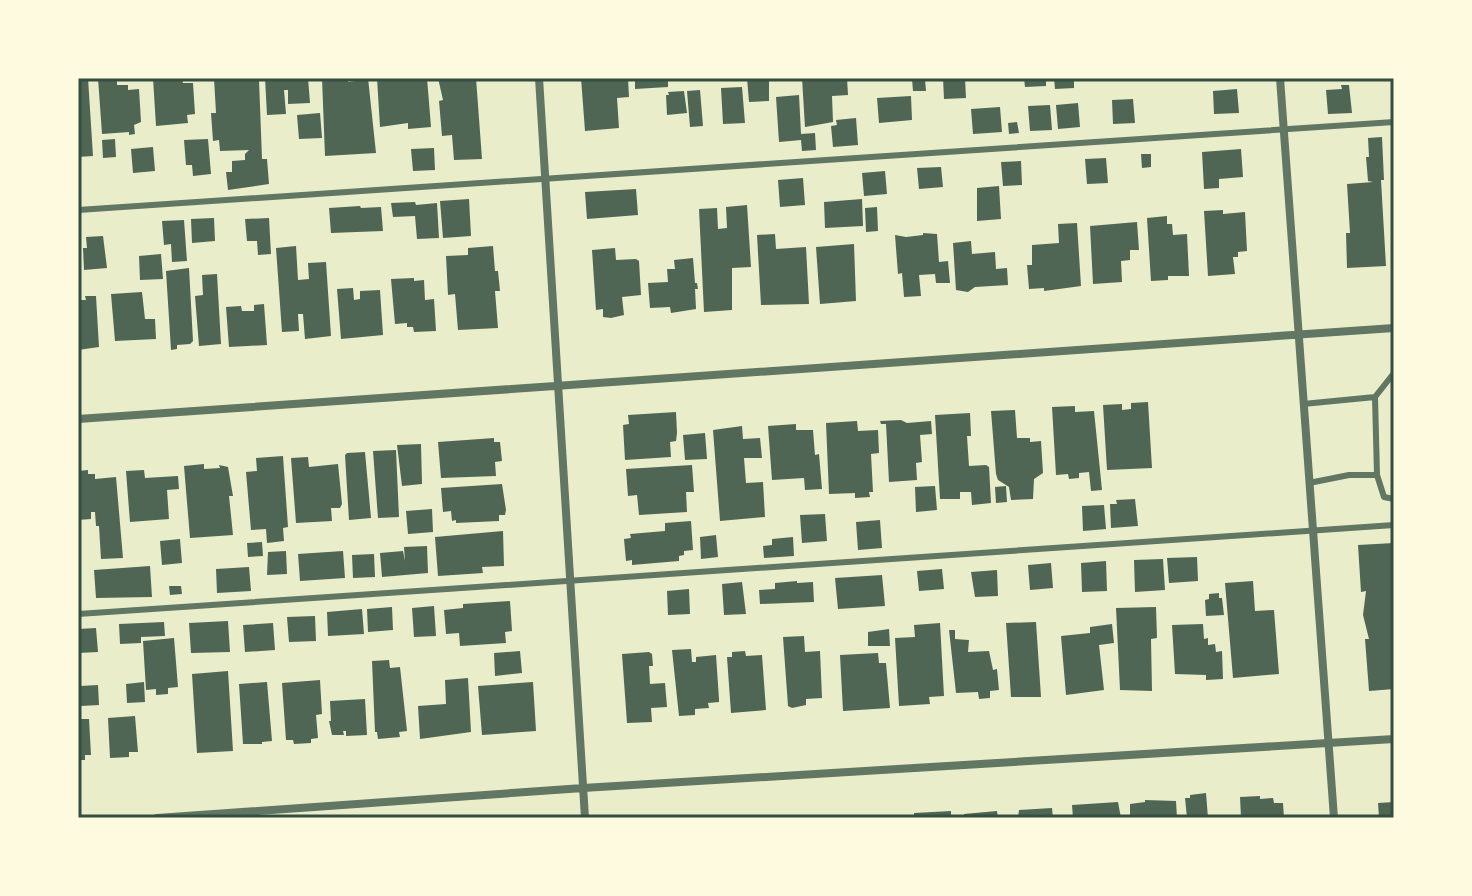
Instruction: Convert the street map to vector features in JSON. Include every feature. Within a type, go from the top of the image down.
[{"type":"street","points":[[539,78],[585,818]]},
{"type":"street","points":[[1280,78],[1334,818]]},
{"type":"street","points":[[78,419],[1394,328]]},
{"type":"street","points":[[157,818],[583,788],[1394,739]]},
{"type":"lane","points":[[78,210],[1394,122]]},
{"type":"lane","points":[[1394,373],[1375,397],[1377,475],[1384,497],[1394,499]]},
{"type":"lane","points":[[1303,404],[1375,397]]},
{"type":"lane","points":[[1309,483],[1349,475],[1377,475]]},
{"type":"lane","points":[[78,614],[1394,525]]},
{"type":"building","points":[[78,78],[88,78],[93,156],[78,157]]},
{"type":"building","points":[[98,78],[117,78],[117,85],[128,85],[128,90],[139,89],[141,122],[134,125],[135,134],[102,134]]},
{"type":"building","points":[[153,78],[182,78],[183,83],[193,83],[195,114],[187,115],[188,123],[156,126]]},
{"type":"building","points":[[214,78],[259,80],[262,159],[267,159],[269,184],[228,190],[226,172],[232,172],[232,161],[245,160],[249,150],[220,151],[219,140],[213,141],[211,113],[216,113]]},
{"type":"building","points":[[265,78],[308,78],[310,103],[288,104],[288,90],[284,90],[286,114],[267,115]]},
{"type":"building","points":[[322,78],[348,78],[348,82],[355,81],[355,78],[368,78],[376,153],[325,156]]},
{"type":"building","points":[[377,78],[427,78],[431,127],[408,129],[408,123],[380,127]]},
{"type":"building","points":[[438,78],[476,78],[482,159],[454,160],[452,135],[442,136],[439,101],[443,100]]},
{"type":"building","points":[[581,78],[628,78],[629,97],[617,98],[619,128],[585,131]]},
{"type":"building","points":[[635,78],[668,78],[668,87],[635,89]]},
{"type":"building","points":[[747,78],[775,78],[775,81],[769,81],[769,101],[749,102]]},
{"type":"building","points":[[802,78],[847,78],[848,95],[832,96],[833,122],[805,127]]},
{"type":"building","points":[[943,78],[965,78],[966,98],[944,99]]},
{"type":"building","points":[[1024,78],[1046,78],[1046,86],[1025,87]]},
{"type":"building","points":[[1054,78],[1074,78],[1074,88],[1055,89]]},
{"type":"building","points":[[912,79],[925,79],[926,91],[913,91]]},
{"type":"building","points":[[1341,85],[1349,85],[1352,113],[1328,114],[1326,90],[1342,89]]},
{"type":"building","points":[[742,87],[745,123],[723,124],[721,88]]},
{"type":"building","points":[[1237,89],[1239,113],[1214,114],[1213,91]]},
{"type":"building","points":[[700,90],[703,126],[690,127],[687,91]]},
{"type":"building","points":[[684,91],[687,113],[667,115],[668,92]]},
{"type":"building","points":[[799,95],[801,134],[815,133],[816,150],[802,151],[801,140],[779,142],[776,97]]},
{"type":"building","points":[[911,96],[912,120],[879,123],[877,98]]},
{"type":"building","points":[[1133,99],[1135,123],[1113,124],[1112,100]]},
{"type":"building","points":[[1078,103],[1080,127],[1058,129],[1056,105]]},
{"type":"building","points":[[1050,105],[1052,130],[1030,131],[1028,106]]},
{"type":"building","points":[[1000,107],[1002,132],[973,134],[971,109]]},
{"type":"building","points":[[320,113],[322,138],[299,139],[297,115]]},
{"type":"building","points":[[856,118],[858,145],[833,147],[831,126],[837,125],[836,120]]},
{"type":"building","points":[[1017,122],[1019,133],[1009,134],[1008,123]]},
{"type":"building","points":[[1382,137],[1386,266],[1347,268],[1346,233],[1350,233],[1347,184],[1373,182],[1368,181],[1368,138]]},
{"type":"building","points":[[115,139],[116,157],[103,158],[102,140]]},
{"type":"building","points":[[208,139],[211,174],[193,176],[192,165],[186,165],[184,140]]},
{"type":"building","points":[[153,147],[155,171],[133,173],[131,149]]},
{"type":"building","points":[[434,148],[435,170],[413,171],[411,149]]},
{"type":"building","points":[[1241,149],[1243,177],[1219,179],[1219,188],[1204,189],[1202,152]]},
{"type":"building","points":[[1141,154],[1151,154],[1151,167],[1142,168]]},
{"type":"building","points":[[1106,158],[1108,183],[1087,184],[1085,159]]},
{"type":"building","points":[[1021,161],[1022,185],[1003,186],[1001,162]]},
{"type":"building","points":[[941,167],[943,187],[919,189],[917,168]]},
{"type":"building","points":[[885,171],[887,194],[864,196],[862,173]]},
{"type":"building","points":[[803,178],[805,205],[780,207],[778,180]]},
{"type":"building","points":[[999,186],[1001,219],[977,221],[977,188]]},
{"type":"building","points":[[636,189],[638,215],[587,219],[585,192]]},
{"type":"building","points":[[469,199],[471,236],[443,238],[440,201]]},
{"type":"building","points":[[862,199],[863,226],[825,228],[824,202]]},
{"type":"building","points":[[415,202],[416,205],[437,203],[439,238],[417,239],[415,216],[393,217],[391,203]]},
{"type":"building","points":[[747,205],[751,267],[732,268],[732,310],[704,312],[699,209],[717,208],[718,229],[727,228],[726,207]]},
{"type":"building","points":[[381,207],[383,231],[331,233],[329,208]]},
{"type":"building","points":[[877,207],[878,231],[866,232],[865,208]]},
{"type":"building","points":[[1223,210],[1223,214],[1245,212],[1247,251],[1238,252],[1238,257],[1233,257],[1235,274],[1208,276],[1204,211]]},
{"type":"building","points":[[1167,216],[1167,224],[1172,224],[1173,235],[1187,234],[1189,276],[1168,276],[1168,280],[1151,281],[1147,218]]},
{"type":"building","points":[[214,218],[215,241],[192,243],[191,219]]},
{"type":"building","points":[[269,218],[271,254],[258,255],[257,241],[247,241],[245,219]]},
{"type":"building","points":[[184,220],[187,261],[172,262],[171,244],[164,245],[162,221]]},
{"type":"building","points":[[1137,222],[1139,250],[1130,250],[1130,260],[1121,261],[1122,282],[1093,284],[1090,226]]},
{"type":"building","points":[[1077,223],[1081,286],[1044,291],[1044,288],[1029,289],[1027,265],[1032,265],[1032,245],[1059,243],[1058,224]]},
{"type":"building","points":[[775,234],[776,249],[806,247],[809,304],[761,305],[757,235]]},
{"type":"building","points":[[937,234],[939,262],[948,261],[950,283],[936,283],[935,274],[919,275],[921,296],[904,297],[902,273],[898,274],[895,235],[906,237]]},
{"type":"building","points":[[103,236],[107,268],[84,270],[86,237]]},
{"type":"building","points":[[971,241],[972,254],[995,252],[996,269],[1007,268],[1008,285],[975,287],[968,292],[956,290],[953,243]]},
{"type":"building","points":[[854,244],[856,301],[820,304],[816,247]]},
{"type":"building","points":[[296,246],[298,280],[309,279],[308,263],[326,262],[331,336],[305,339],[303,314],[298,314],[299,331],[282,332],[276,248]]},
{"type":"building","points":[[493,246],[500,291],[495,291],[498,328],[458,330],[455,294],[448,295],[446,256],[468,255],[468,248]]},
{"type":"building","points":[[615,248],[616,260],[639,261],[641,295],[622,297],[624,315],[611,318],[603,317],[603,309],[596,310],[592,250]]},
{"type":"building","points":[[161,254],[163,279],[140,280],[139,256]]},
{"type":"building","points":[[693,258],[698,289],[695,289],[696,309],[671,313],[670,307],[650,308],[648,283],[668,282],[667,269],[675,269],[674,260]]},
{"type":"building","points":[[189,268],[193,341],[171,350],[166,271]]},
{"type":"building","points":[[217,274],[221,344],[199,346],[195,296],[203,295],[202,275]]},
{"type":"building","points":[[414,278],[414,281],[424,280],[425,300],[434,299],[436,331],[414,332],[413,327],[407,327],[407,323],[395,324],[391,279]]},
{"type":"building","points":[[353,288],[354,300],[360,299],[360,291],[380,290],[383,335],[341,339],[337,289]]},
{"type":"building","points":[[142,292],[145,319],[155,319],[156,339],[115,341],[111,294]]},
{"type":"building","points":[[85,296],[96,296],[99,347],[78,350],[78,300],[86,300]]},
{"type":"building","points":[[264,304],[267,345],[229,347],[226,307],[241,306],[242,311],[254,311],[254,305]]},
{"type":"building","points":[[1148,402],[1152,468],[1107,470],[1103,405],[1122,404],[1122,410],[1131,409],[1131,403]]},
{"type":"building","points":[[1075,406],[1075,412],[1094,411],[1102,490],[1091,491],[1089,472],[1069,479],[1068,474],[1056,475],[1052,407]]},
{"type":"building","points":[[1015,410],[1017,438],[1041,441],[1043,473],[1034,479],[1033,499],[1011,500],[1009,487],[998,480],[996,474],[991,411]]},
{"type":"building","points":[[676,412],[677,433],[676,441],[670,442],[671,457],[625,460],[623,425],[629,424],[628,415]]},
{"type":"building","points":[[970,413],[971,436],[967,436],[969,466],[989,467],[991,503],[972,505],[971,492],[960,492],[960,499],[940,499],[935,415]]},
{"type":"building","points":[[901,420],[907,423],[931,421],[932,434],[920,435],[922,462],[916,463],[917,480],[889,482],[886,424],[880,421]]},
{"type":"building","points":[[857,421],[858,431],[878,430],[879,453],[871,454],[873,492],[869,492],[870,497],[855,498],[855,493],[829,494],[826,423]]},
{"type":"building","points":[[796,424],[796,430],[813,430],[822,489],[805,490],[804,478],[772,480],[768,426]]},
{"type":"building","points":[[742,426],[743,439],[760,438],[762,458],[744,458],[746,483],[763,482],[765,517],[720,521],[713,430]]},
{"type":"building","points":[[705,433],[707,459],[685,460],[683,435]]},
{"type":"building","points":[[494,438],[494,442],[500,442],[502,461],[495,462],[496,476],[441,478],[438,442]]},
{"type":"building","points":[[421,444],[422,484],[402,486],[397,445]]},
{"type":"building","points":[[396,450],[399,517],[378,518],[373,451]]},
{"type":"building","points":[[365,452],[371,518],[349,520],[345,455]]},
{"type":"building","points":[[283,456],[288,527],[283,528],[284,541],[267,543],[266,529],[251,530],[246,472],[257,471],[256,458]]},
{"type":"building","points":[[308,457],[309,467],[338,464],[342,504],[340,508],[331,508],[332,521],[296,523],[291,458]]},
{"type":"building","points":[[204,464],[204,469],[220,468],[219,465],[228,467],[233,496],[229,496],[233,535],[190,538],[184,466]]},
{"type":"building","points":[[692,465],[694,492],[686,492],[687,512],[639,515],[637,495],[628,496],[626,469]]},
{"type":"building","points":[[88,470],[88,474],[95,474],[95,479],[116,477],[123,558],[101,559],[95,512],[91,512],[91,519],[78,520],[78,471]]},
{"type":"building","points":[[144,470],[145,478],[178,476],[179,489],[167,490],[169,519],[130,522],[126,471]]},
{"type":"building","points":[[502,484],[506,510],[505,515],[499,515],[499,521],[456,523],[456,520],[452,521],[451,511],[443,512],[441,488]]},
{"type":"building","points":[[935,486],[937,510],[916,512],[915,487]]},
{"type":"building","points":[[1006,486],[1007,502],[996,503],[995,487]]},
{"type":"building","points":[[1135,499],[1138,526],[1111,528],[1110,504],[1117,504],[1116,500]]},
{"type":"building","points":[[1104,505],[1106,529],[1083,531],[1082,506]]},
{"type":"building","points":[[432,509],[433,532],[408,534],[406,511]]},
{"type":"building","points":[[825,514],[827,541],[802,543],[800,515]]},
{"type":"building","points":[[880,520],[882,548],[858,550],[856,522]]},
{"type":"building","points":[[691,521],[693,550],[684,551],[679,561],[632,565],[632,560],[626,561],[624,539],[631,538],[630,534],[665,531],[665,523]]},
{"type":"building","points":[[503,531],[504,566],[482,567],[483,573],[438,576],[435,537]]},
{"type":"building","points":[[716,535],[718,557],[701,559],[700,537]]},
{"type":"building","points":[[793,537],[794,556],[764,558],[763,546],[772,545],[772,539]]},
{"type":"building","points":[[180,539],[182,563],[162,565],[160,541]]},
{"type":"building","points":[[262,542],[263,556],[248,557],[247,543]]},
{"type":"building","points":[[1394,543],[1394,689],[1369,691],[1365,639],[1369,639],[1363,615],[1366,591],[1361,592],[1358,545]]},
{"type":"building","points":[[427,546],[428,573],[382,577],[380,553],[403,551],[405,561],[404,547]]},
{"type":"building","points":[[286,551],[287,574],[267,575],[268,552]]},
{"type":"building","points":[[343,551],[345,578],[300,581],[298,554]]},
{"type":"building","points":[[374,554],[375,577],[353,578],[352,555]]},
{"type":"building","points":[[1197,557],[1198,581],[1169,583],[1167,558]]},
{"type":"building","points":[[1163,559],[1165,590],[1135,592],[1134,560]]},
{"type":"building","points":[[1106,561],[1107,591],[1082,592],[1081,563]]},
{"type":"building","points":[[1051,563],[1053,588],[1030,590],[1028,565]]},
{"type":"building","points":[[150,566],[152,597],[96,598],[94,570]]},
{"type":"building","points":[[249,567],[251,591],[217,593],[216,569]]},
{"type":"building","points":[[942,569],[944,589],[919,591],[917,571]]},
{"type":"building","points":[[997,570],[998,596],[975,597],[971,572]]},
{"type":"building","points":[[882,575],[885,606],[838,609],[835,578]]},
{"type":"building","points":[[1253,581],[1255,611],[1274,610],[1279,674],[1233,678],[1225,583]]},
{"type":"building","points":[[742,582],[746,614],[724,615],[722,584]]},
{"type":"building","points":[[813,582],[814,602],[760,604],[759,590],[775,589],[775,583]]},
{"type":"building","points":[[169,586],[181,586],[182,594],[170,595]]},
{"type":"building","points":[[689,589],[690,614],[668,615],[667,591]]},
{"type":"building","points":[[1219,593],[1224,615],[1206,616],[1205,600],[1209,599],[1209,594]]},
{"type":"building","points":[[510,601],[512,631],[505,632],[506,643],[460,646],[459,633],[446,634],[444,610],[463,608],[463,604]]},
{"type":"building","points":[[434,606],[436,636],[414,637],[412,608]]},
{"type":"building","points":[[392,607],[393,630],[368,632],[367,609]]},
{"type":"building","points":[[1156,607],[1157,638],[1151,639],[1152,691],[1120,690],[1116,608]]},
{"type":"building","points":[[362,609],[364,634],[328,636],[327,612]]},
{"type":"building","points":[[315,616],[316,641],[289,642],[287,617]]},
{"type":"building","points":[[228,621],[230,652],[191,653],[189,623]]},
{"type":"building","points":[[164,622],[165,636],[141,637],[141,643],[120,644],[119,624]]},
{"type":"building","points":[[1036,622],[1041,697],[1011,697],[1006,623]]},
{"type":"building","points":[[273,623],[275,650],[245,652],[243,625]]},
{"type":"building","points":[[940,623],[944,696],[929,697],[930,704],[899,706],[895,638],[915,637],[914,625]]},
{"type":"building","points":[[1112,624],[1114,643],[1099,645],[1104,690],[1066,695],[1061,636],[1090,633],[1090,627]]},
{"type":"building","points":[[1203,624],[1204,639],[1208,638],[1208,645],[1215,644],[1216,652],[1222,651],[1223,679],[1206,680],[1206,675],[1175,674],[1172,625]]},
{"type":"building","points":[[96,628],[98,652],[78,653],[78,629]]},
{"type":"building","points":[[889,629],[890,646],[868,646],[868,632]]},
{"type":"building","points":[[949,630],[955,630],[955,639],[969,640],[968,652],[989,651],[993,670],[997,669],[999,690],[990,691],[990,698],[979,699],[978,692],[956,693]]},
{"type":"building","points":[[804,636],[805,652],[820,651],[822,698],[806,699],[806,705],[792,708],[788,706],[783,637]]},
{"type":"building","points":[[174,638],[178,687],[168,688],[168,694],[156,695],[156,689],[146,690],[143,641]]},
{"type":"building","points":[[691,649],[692,662],[696,662],[696,657],[716,655],[719,702],[708,703],[709,708],[695,709],[695,715],[679,716],[672,650]]},
{"type":"building","points":[[520,651],[522,673],[495,676],[494,653]]},
{"type":"building","points":[[745,651],[746,656],[762,655],[766,710],[731,713],[727,657],[732,657],[732,652]]},
{"type":"building","points":[[649,652],[653,666],[649,666],[650,684],[665,683],[667,707],[651,708],[652,722],[627,723],[622,654]]},
{"type":"building","points":[[878,653],[879,663],[886,663],[890,708],[843,711],[840,655]]},
{"type":"building","points":[[389,660],[390,668],[400,667],[407,731],[399,732],[400,737],[378,739],[375,732],[372,661]]},
{"type":"building","points":[[228,671],[233,751],[197,753],[192,674]]},
{"type":"building","points":[[468,678],[471,732],[420,739],[418,706],[446,704],[445,680]]},
{"type":"building","points":[[320,680],[322,714],[316,715],[318,738],[311,739],[311,743],[294,744],[293,740],[286,740],[282,683]]},
{"type":"building","points":[[144,682],[145,702],[127,703],[126,684]]},
{"type":"building","points":[[267,682],[272,741],[243,744],[239,684]]},
{"type":"building","points":[[533,682],[536,731],[482,735],[478,686]]},
{"type":"building","points":[[98,685],[99,705],[81,706],[80,686]]},
{"type":"building","points":[[365,699],[367,735],[346,736],[346,731],[343,731],[344,735],[332,735],[330,701]]},
{"type":"building","points":[[135,716],[138,752],[129,752],[129,757],[110,758],[108,718]]},
{"type":"building","points":[[78,719],[89,719],[91,755],[85,755],[85,760],[78,760]]},
{"type":"building","points":[[1206,793],[1208,818],[1187,818],[1185,798]]},
{"type":"building","points":[[1260,796],[1260,799],[1273,798],[1274,803],[1283,803],[1284,818],[1241,818],[1240,797]]},
{"type":"building","points":[[1145,800],[1176,801],[1177,818],[1130,818],[1130,804]]},
{"type":"building","points":[[1118,802],[1121,818],[1073,818],[1072,805]]},
{"type":"building","points":[[1394,802],[1394,818],[1379,818],[1378,803]]},
{"type":"building","points":[[1052,808],[1053,818],[1018,818],[1019,810]]},
{"type":"building","points":[[951,811],[951,818],[914,818],[914,813]]},
{"type":"building","points":[[997,811],[998,818],[964,818],[964,814]]}]
